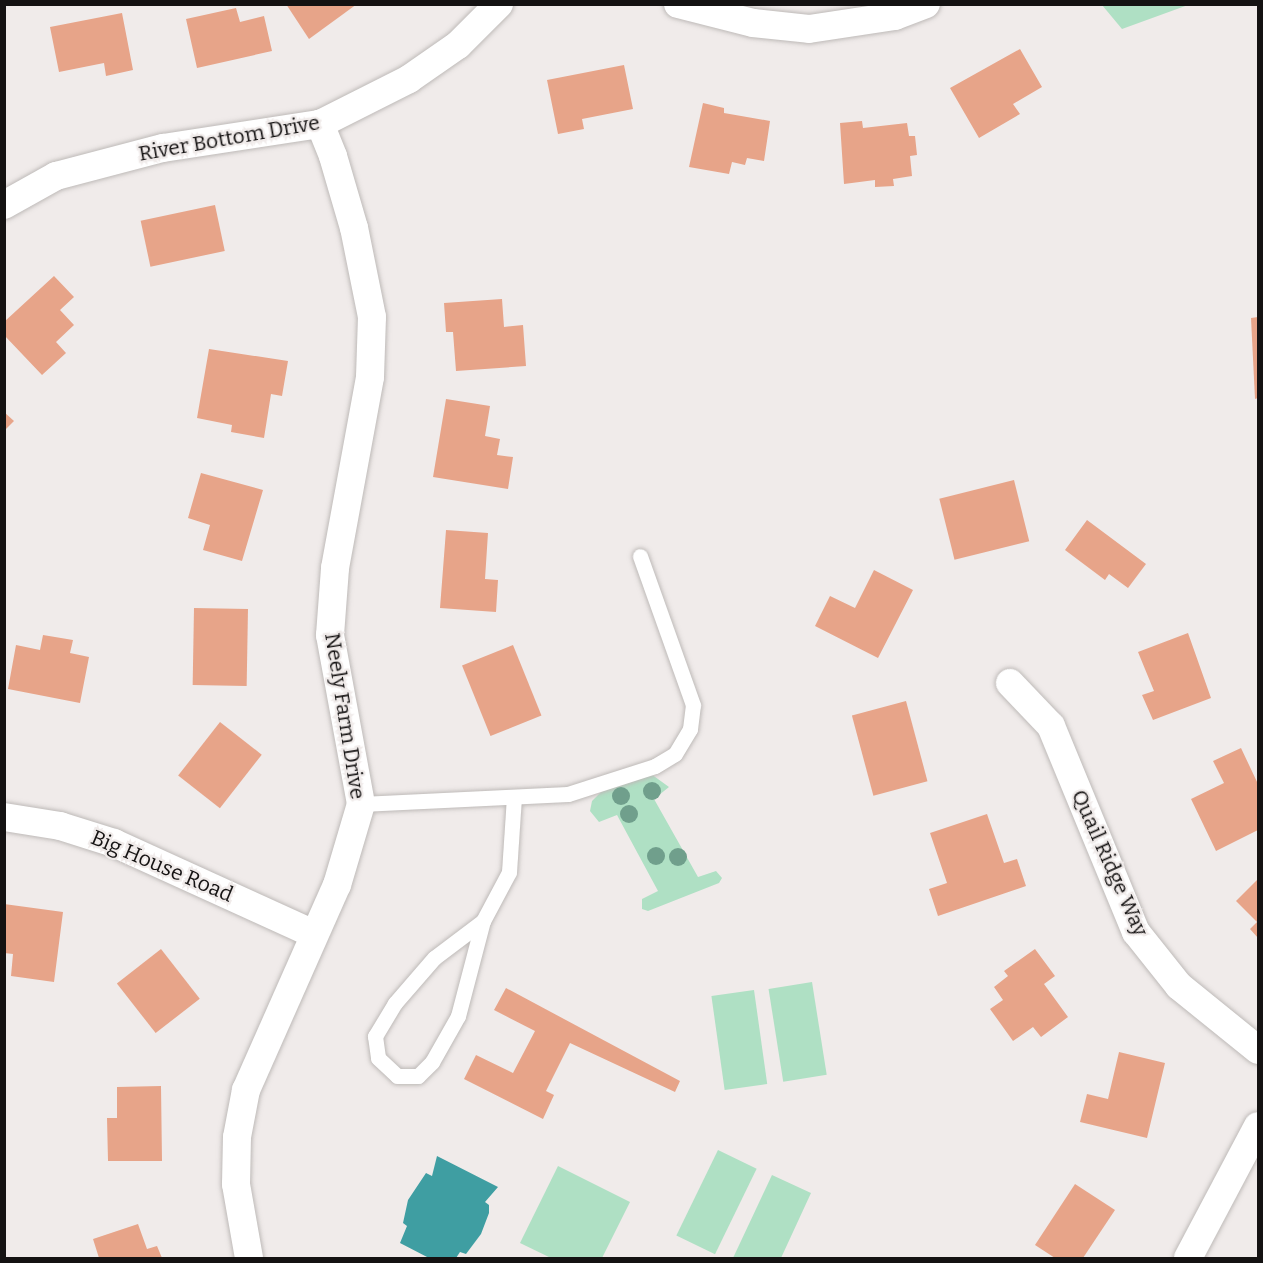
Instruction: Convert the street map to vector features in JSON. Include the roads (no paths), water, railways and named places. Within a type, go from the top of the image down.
[{"type":"street","name":"River Bottom Drive","points":[[4,205],[56,176],[163,148],[320,124],[409,79],[458,45],[499,4]]},
{"type":"street","points":[[678,4],[753,23],[809,29],[895,16],[926,4]]},
{"type":"street","name":"Neely Farm Drive","points":[[249,1258],[236,1184],[237,1137],[246,1090],[337,885],[361,804],[330,635],[335,568],[370,377],[372,317],[354,228],[333,156],[320,124]]},
{"type":"street","name":"Quail Ridge Way","points":[[1010,683],[1051,726],[1136,932],[1179,986],[1258,1050]]},
{"type":"street","name":"Big House Road","points":[[4,817],[60,826],[114,843],[314,934]]},
{"type":"street","points":[[1188,1258],[1258,1126]]},
{"type":"lane","points":[[361,804],[568,794],[655,766],[675,754],[690,729],[693,705],[640,556]]},
{"type":"lane","points":[[483,921],[434,958],[395,1003],[375,1036],[378,1058],[396,1076],[418,1076],[432,1062],[453,1025],[483,921],[509,872],[514,797]]},
{"type":"water","points":[[437,1156],[498,1187],[485,1202],[489,1205],[489,1213],[481,1234],[466,1254],[460,1252],[456,1258],[429,1258],[400,1243],[407,1226],[403,1223],[408,1200],[426,1173],[432,1176]]}]
